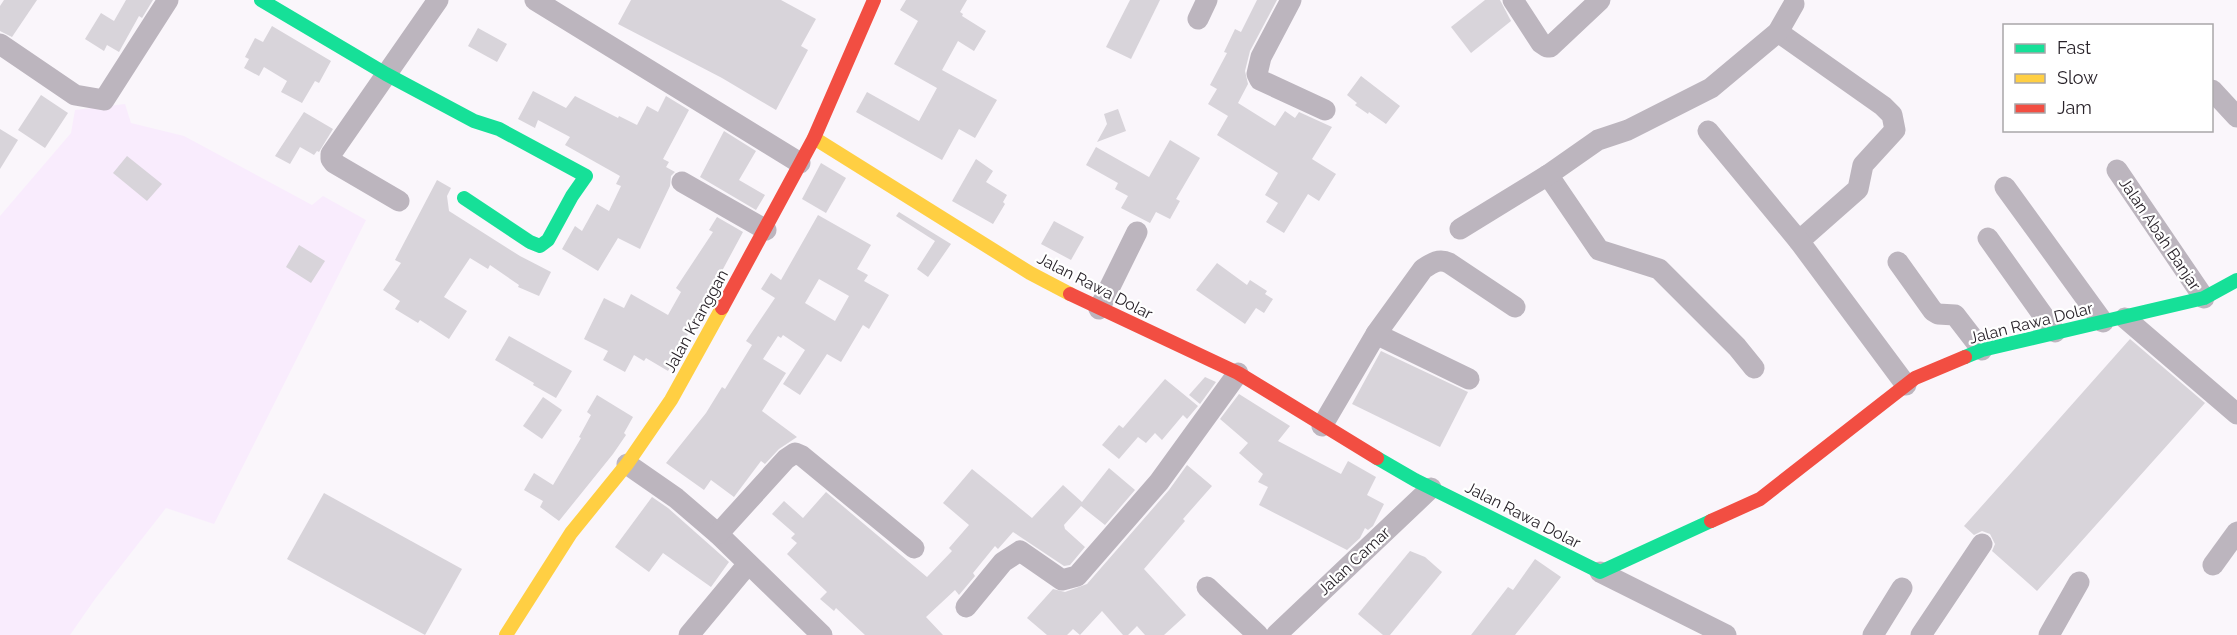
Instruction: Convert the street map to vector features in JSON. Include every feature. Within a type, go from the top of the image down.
[{"type":"street","points":[[0,44],[75,95],[104,100],[168,0]]},
{"type":"street","points":[[261,0],[386,74],[474,121],[500,129],[586,176],[572,196],[548,240],[540,246],[530,242],[464,198]]},
{"type":"street","points":[[399,201],[334,163],[331,154],[438,0]]},
{"type":"street","points":[[535,0],[800,163]]},
{"type":"street","name":"Jalan Kranggan","points":[[506,635],[571,532],[627,464],[671,400],[766,230],[814,138],[874,0]]},
{"type":"street","points":[[1291,0],[1261,57],[1257,74],[1260,80],[1325,110]]},
{"type":"street","points":[[1513,0],[1541,43],[1547,47],[1550,47],[1600,0]]},
{"type":"street","points":[[1461,229],[1548,175],[1598,140],[1628,129],[1711,88],[1778,32],[1794,4]]},
{"type":"street","points":[[1778,32],[1883,106],[1892,115],[1895,130],[1863,165],[1858,189],[1799,241]]},
{"type":"street","points":[[2213,92],[2237,117]]},
{"type":"street","points":[[1708,131],[1911,381]]},
{"type":"street","name":"Jalan Rawa Dolar","points":[[814,138],[1030,273],[1100,309],[1238,373],[1322,426],[1431,488],[1600,573],[1760,499],[1911,381],[1982,350],[2204,298],[2237,280]]},
{"type":"street","name":"Jalan Abah Banjar","points":[[2117,170],[2204,298]]},
{"type":"street","points":[[1548,175],[1599,250],[1659,269],[1737,347],[1754,368]]},
{"type":"street","points":[[682,182],[766,230]]},
{"type":"street","points":[[2005,187],[2103,322]]},
{"type":"street","points":[[1100,309],[1137,232]]},
{"type":"street","points":[[1988,237],[2055,332]]},
{"type":"street","points":[[1322,426],[1376,334],[1423,269],[1432,262],[1441,260],[1449,263],[1515,307]]},
{"type":"street","points":[[1898,262],[1933,311],[1938,314],[1955,315],[1982,350]]},
{"type":"street","points":[[1846,285],[1911,381]]},
{"type":"street","points":[[2125,318],[2237,414]]},
{"type":"street","points":[[1376,334],[1468,379]]},
{"type":"street","points":[[966,607],[1003,562],[1020,551],[1062,580],[1077,576],[1159,482],[1238,373]]},
{"type":"street","points":[[718,534],[786,459],[795,453],[802,456],[914,548]]},
{"type":"street","points":[[627,464],[676,498],[718,534],[822,635]]},
{"type":"street","name":"Jalan Camar","points":[[1276,635],[1431,488]]},
{"type":"street","points":[[2213,564],[2237,532]]},
{"type":"street","points":[[1921,635],[1982,544]]},
{"type":"street","points":[[689,635],[748,564]]},
{"type":"street","points":[[1600,573],[1726,635]]},
{"type":"street","points":[[2049,635],[2079,582]]},
{"type":"street","points":[[1207,587],[1258,635]]},
{"type":"street","points":[[1873,635],[1902,588]]},
{"type":"shaded area","points":[[125,104],[131,123],[184,136],[312,205],[323,196],[366,220],[214,524],[166,508],[70,635],[0,635],[0,216],[71,133],[75,110]]},
{"type":"building","points":[[4,0],[37,0],[12,37],[0,31],[0,6]]},
{"type":"building","points":[[126,0],[153,0],[142,18],[139,16],[119,52],[107,45],[104,51],[85,39],[101,13],[114,21]]},
{"type":"building","points":[[631,0],[781,0],[816,19],[801,46],[808,50],[776,110],[722,78],[618,24]]},
{"type":"building","points":[[906,0],[967,0],[960,12],[962,16],[986,31],[974,51],[958,41],[942,70],[997,100],[975,138],[959,129],[942,160],[856,112],[867,92],[919,121],[937,88],[894,64],[918,21],[900,10]]},
{"type":"building","points":[[1130,0],[1160,0],[1131,59],[1106,47]]},
{"type":"building","points":[[1257,0],[1277,0],[1250,51],[1245,71],[1248,84],[1238,103],[1275,126],[1285,111],[1295,118],[1299,112],[1332,127],[1312,159],[1336,174],[1319,201],[1308,194],[1284,233],[1266,222],[1278,203],[1265,195],[1278,173],[1217,135],[1228,116],[1208,104],[1217,89],[1210,85],[1227,53],[1224,52],[1235,29],[1241,32]]},
{"type":"building","points":[[1485,0],[1500,0],[1511,21],[1471,53],[1451,27]]},
{"type":"building","points":[[272,26],[331,61],[319,83],[315,81],[302,103],[281,92],[287,81],[264,67],[259,76],[244,68],[249,59],[245,57],[255,38],[263,42]]},
{"type":"building","points":[[478,28],[507,44],[497,62],[468,46]]},
{"type":"building","points":[[1361,76],[1400,106],[1386,124],[1355,105],[1357,103],[1347,95]]},
{"type":"building","points":[[533,91],[566,108],[575,96],[637,125],[647,106],[658,112],[666,96],[689,110],[663,159],[669,162],[666,167],[675,172],[671,176],[670,186],[640,249],[618,238],[598,271],[562,249],[575,226],[582,231],[597,204],[609,211],[621,186],[616,184],[620,176],[565,145],[570,137],[538,120],[535,128],[518,119]]},
{"type":"building","points":[[41,95],[68,113],[45,148],[18,130]]},
{"type":"building","points":[[1118,109],[1126,131],[1097,142],[1107,124],[1104,114]]},
{"type":"building","points":[[304,112],[333,129],[319,152],[317,151],[314,155],[300,147],[290,164],[275,156]]},
{"type":"building","points":[[0,129],[18,140],[0,169]]},
{"type":"building","points":[[724,131],[756,151],[739,180],[765,195],[756,210],[700,177]]},
{"type":"building","points":[[1170,140],[1200,158],[1176,199],[1180,201],[1170,219],[1156,212],[1150,223],[1121,208],[1128,196],[1115,189],[1118,183],[1086,165],[1096,147],[1149,177]]},
{"type":"building","points":[[127,156],[162,184],[147,201],[113,173]]},
{"type":"building","points":[[976,159],[993,171],[986,182],[1007,195],[1003,202],[1005,204],[993,224],[952,201]]},
{"type":"building","points":[[821,163],[846,178],[826,213],[802,199]]},
{"type":"building","points":[[437,180],[451,188],[447,196],[449,211],[520,256],[551,272],[539,296],[518,287],[519,285],[490,265],[488,269],[470,258],[444,297],[467,311],[449,339],[420,320],[418,323],[395,309],[400,301],[383,290],[401,263],[395,260]]},
{"type":"building","points":[[899,212],[951,244],[928,277],[917,269],[935,241],[896,216]]},
{"type":"building","points":[[818,215],[871,245],[857,269],[868,275],[864,281],[889,295],[869,329],[863,325],[841,362],[827,354],[800,395],[783,384],[805,350],[783,335],[781,338],[778,336],[763,359],[786,373],[762,411],[797,437],[779,449],[765,464],[761,461],[734,497],[711,480],[704,490],[666,463],[706,413],[722,387],[725,389],[752,345],[746,341],[775,298],[761,289],[771,273],[781,280]],"holes":[[[819,279],[849,296],[835,321],[805,303]]]},
{"type":"building","points":[[717,217],[743,232],[668,371],[646,358],[644,361],[634,355],[625,372],[603,360],[608,351],[584,339],[604,298],[624,308],[631,294],[668,315],[681,292],[676,288],[713,232],[709,230]]},
{"type":"building","points":[[1054,221],[1084,237],[1071,260],[1041,244]]},
{"type":"building","points":[[299,245],[325,261],[311,283],[286,267]]},
{"type":"building","points":[[1217,263],[1247,285],[1250,280],[1267,291],[1265,294],[1273,299],[1264,313],[1256,308],[1245,324],[1196,290]]},
{"type":"building","points":[[509,336],[572,371],[556,398],[495,360]]},
{"type":"building","points":[[2130,339],[2205,403],[2037,591],[1992,551],[1995,544],[1990,534],[1982,531],[1974,535],[1964,526]]},
{"type":"building","points":[[1381,351],[1468,392],[1440,447],[1352,404]]},
{"type":"building","points":[[1205,377],[1216,382],[1200,404],[1189,395]]},
{"type":"building","points":[[1165,379],[1198,406],[1187,419],[1183,415],[1162,440],[1155,433],[1146,443],[1138,437],[1119,459],[1102,445],[1119,425],[1123,428]]},
{"type":"building","points":[[1239,394],[1290,426],[1278,441],[1341,474],[1348,461],[1376,477],[1367,495],[1384,504],[1373,526],[1368,530],[1365,528],[1360,538],[1347,550],[1259,505],[1268,487],[1258,482],[1263,474],[1239,453],[1248,443],[1220,419]]},
{"type":"building","points":[[597,395],[633,417],[624,433],[626,435],[613,454],[559,521],[540,507],[543,501],[524,490],[534,473],[553,485],[581,438],[579,437],[591,415],[587,412]]},
{"type":"building","points":[[543,397],[562,410],[542,439],[523,426]]},
{"type":"building","points":[[1187,465],[1212,486],[1144,569],[1186,615],[1164,635],[1145,635],[1137,626],[1128,635],[1123,635],[1102,611],[1080,635],[1073,629],[1067,635],[1047,635],[1027,618],[1053,589],[1065,592],[1087,584],[1169,490]]},
{"type":"building","points":[[1109,468],[1135,490],[1105,525],[1081,506],[1064,525],[1065,529],[1085,547],[1070,565],[1064,566],[1013,532],[998,549],[995,546],[959,595],[955,590],[926,617],[943,635],[865,635],[836,608],[834,611],[820,599],[827,592],[787,554],[797,543],[791,538],[795,534],[772,514],[784,501],[803,518],[826,492],[927,577],[952,551],[949,548],[969,525],[943,503],[972,469],[1032,518],[1063,485],[1082,502]]},
{"type":"building","points":[[324,493],[462,569],[425,635],[287,559]]},
{"type":"building","points":[[652,497],[668,508],[729,562],[711,587],[663,553],[649,572],[615,547]]},
{"type":"building","points":[[1410,551],[1425,557],[1442,572],[1390,635],[1383,635],[1358,614]]},
{"type":"building","points":[[1535,559],[1561,577],[1515,635],[1471,635],[1508,587],[1513,590]]},
{"type":"traffic: fast","points":[[261,0],[386,74],[474,121],[499,129],[586,176],[572,196],[548,240],[540,246],[530,242],[464,198]]},
{"type":"traffic: fast","points":[[1965,357],[1982,350],[2204,298],[2237,280]]},
{"type":"traffic: fast","points":[[1377,458],[1415,480],[1600,572],[1711,521]]},
{"type":"traffic: slow","points":[[814,138],[1030,273],[1070,294]]},
{"type":"traffic: slow","points":[[506,635],[571,533],[627,464],[671,400],[722,308]]},
{"type":"traffic: jam","points":[[722,308],[814,138],[874,0]]},
{"type":"traffic: jam","points":[[1070,294],[1238,373],[1377,458]]},
{"type":"traffic: jam","points":[[1711,521],[1760,499],[1915,378],[1965,357]]}]
